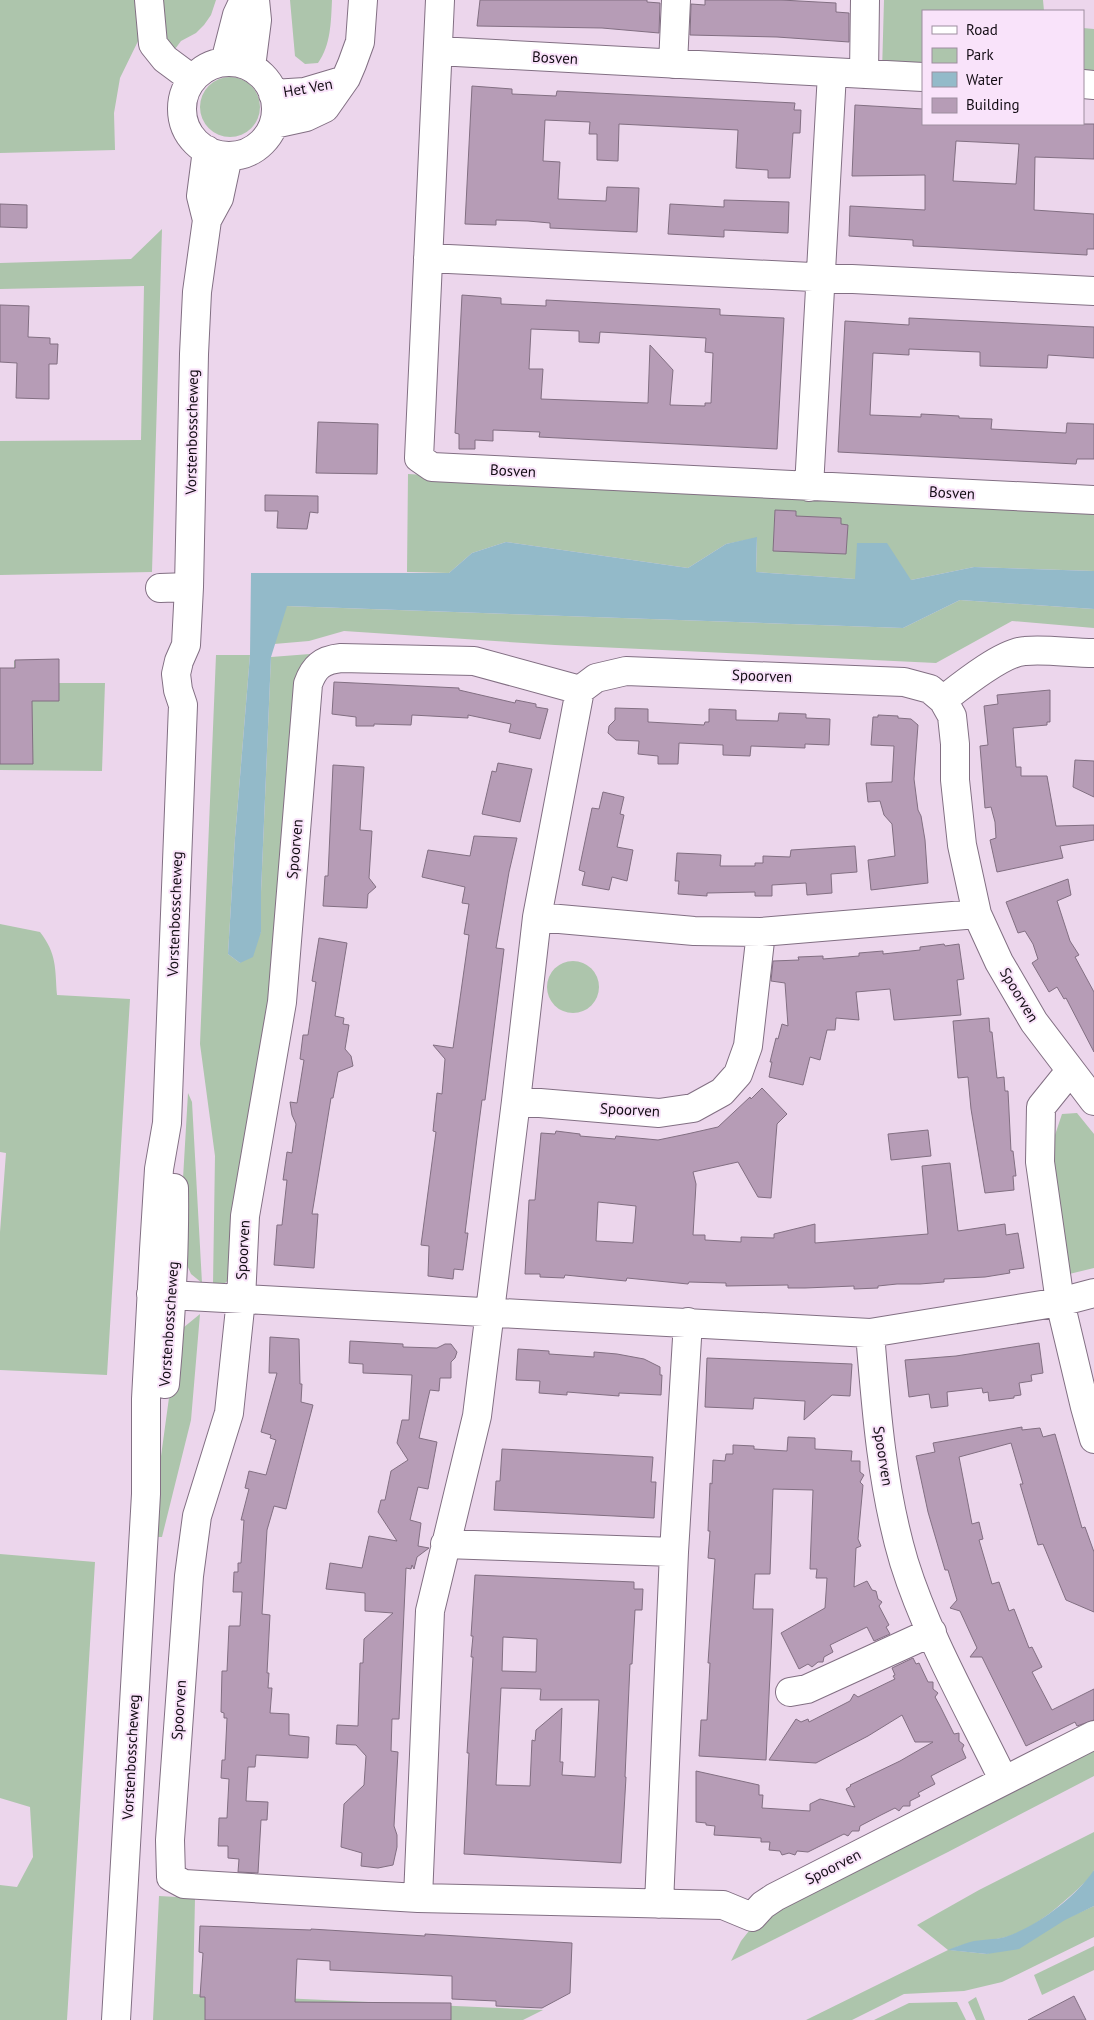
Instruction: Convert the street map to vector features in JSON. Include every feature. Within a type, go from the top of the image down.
[{"type":"street","points":[[149,0],[153,44],[165,59],[192,79]]},
{"type":"street","points":[[238,64],[237,15],[244,0]]},
{"type":"street","points":[[238,64],[257,20],[255,0]]},
{"type":"street","name":"Het Ven","points":[[274,124],[306,117],[325,108],[346,78],[360,42],[363,0]]},
{"type":"street","name":"Bosven","points":[[440,0],[418,446],[419,458],[432,467],[1094,500]]},
{"type":"street","points":[[673,64],[676,0]]},
{"type":"street","points":[[864,74],[865,0]]},
{"type":"street","name":"Bosven","points":[[438,51],[922,77]]},
{"type":"street","points":[[238,64],[262,74],[270,85],[274,94],[276,110],[274,124],[268,136],[258,146],[246,153],[217,153],[192,138],[184,124],[182,108],[184,93],[192,79],[207,67],[238,64]]},
{"type":"street","points":[[809,487],[832,73]]},
{"type":"street","name":"Het Ven","points":[[274,94],[305,92],[342,82]]},
{"type":"street","name":"Vorstenbosscheweg","points":[[116,2020],[146,1494],[163,1402],[162,1295],[175,1250],[174,1175],[167,1123],[183,705],[178,690],[176,674],[186,645],[194,354],[198,292],[207,220],[201,196],[217,153]]},
{"type":"street","points":[[428,258],[1094,291]]},
{"type":"street","points":[[160,588],[189,587]]},
{"type":"street","points":[[944,700],[981,672],[1013,654],[1024,651],[1094,653]]},
{"type":"street","name":"Spoorven","points":[[1094,1102],[1034,1022],[999,962],[977,914],[962,845],[955,780],[955,744],[952,716],[944,700],[930,689],[904,682],[626,671],[596,678],[580,690],[474,661],[341,658],[330,659],[320,663],[312,672],[308,684],[282,1002],[245,1216],[241,1300],[229,1413],[197,1516],[189,1576],[170,1840],[171,1877],[184,1884],[418,1898],[723,1906],[752,1916],[775,1897],[1003,1779],[1094,1735]]},
{"type":"street","points":[[418,1898],[430,1611],[477,1416],[537,916],[580,690]]},
{"type":"street","points":[[537,916],[694,932],[761,932],[977,914]]},
{"type":"street","name":"Spoorven","points":[[516,1101],[659,1113],[693,1108],[722,1092],[738,1074],[748,1046],[761,932]]},
{"type":"street","points":[[1070,1071],[1041,1107],[1040,1162],[1060,1302],[1094,1439]]},
{"type":"street","name":"Spoorven","points":[[162,1295],[870,1333],[1060,1302],[1094,1293]]},
{"type":"street","points":[[659,1904],[674,1552],[688,1322]]},
{"type":"street","name":"Spoorven","points":[[870,1333],[877,1419],[887,1487],[904,1561],[932,1632],[1003,1779]]},
{"type":"street","points":[[445,1544],[674,1552]]},
{"type":"street","points":[[790,1692],[807,1689],[932,1632]]},
{"type":"green space","points":[[0,0],[142,0],[141,35],[120,78],[114,113],[115,150],[0,153]]},
{"type":"green space","points":[[155,0],[216,0],[211,15],[204,25],[196,33],[181,41],[172,53],[160,45]]},
{"type":"green space","points":[[290,0],[332,0],[328,41],[318,63],[305,64],[295,56]]},
{"type":"green space","points":[[884,0],[1043,0],[1044,10],[922,10],[922,73],[882,72]]},
{"type":"green space","points":[[1084,28],[1094,29],[1094,81],[1084,81]]},
{"type":"green space","points":[[230,77],[247,82],[255,90],[260,107],[255,124],[247,132],[230,137],[213,132],[205,124],[200,107],[205,90],[213,82]]},
{"type":"green space","points":[[162,229],[152,572],[0,575],[0,441],[141,440],[144,286],[0,289],[0,263],[131,259]]},
{"type":"green space","points":[[408,474],[723,492],[1094,508],[1094,571],[974,567],[911,580],[855,579],[756,572],[757,538],[726,544],[688,568],[506,542],[472,553],[449,573],[407,572]]},
{"type":"green space","points":[[960,600],[1094,609],[1094,628],[1012,621],[936,663],[555,645],[344,631],[309,641],[274,644],[286,606],[903,628]]},
{"type":"green space","points":[[310,654],[313,659],[287,871],[231,1278],[225,1283],[213,1285],[215,1156],[200,1044],[216,655],[250,655],[235,838],[228,954],[240,963],[261,932],[271,657]]},
{"type":"green space","points":[[14,661],[54,661],[58,683],[105,683],[102,771],[0,770],[0,671],[14,671]]},
{"type":"green space","points":[[0,924],[40,932],[50,947],[52,954],[57,995],[130,999],[107,1375],[0,1370],[0,1232],[6,1153],[0,1152]]},
{"type":"green space","points":[[573,961],[583,963],[591,969],[597,977],[599,987],[597,997],[591,1005],[583,1011],[573,1013],[563,1011],[555,1005],[549,997],[547,987],[549,977],[555,969],[563,963]]},
{"type":"green space","points":[[188,1093],[192,1102],[202,1283],[191,1274],[179,1247]]},
{"type":"green space","points":[[1077,1113],[1094,1134],[1094,1268],[1061,1276],[1050,1150],[1062,1114]]},
{"type":"green space","points":[[200,1314],[191,1420],[162,1537],[154,1537],[158,1478],[178,1332]]},
{"type":"green space","points":[[0,1554],[95,1562],[67,2020],[0,2020],[0,1885],[17,1887],[33,1857],[30,1807],[0,1798]]},
{"type":"green space","points":[[1094,1750],[1094,1776],[731,1961],[741,1941],[760,1917]]},
{"type":"green space","points":[[1094,1832],[1093,1873],[1071,1896],[1053,1911],[1013,1935],[969,1943],[950,1950],[987,1954],[1094,1906],[1094,1937],[1002,1982],[964,1991],[904,1994],[852,2020],[806,2020],[948,1950],[917,1925],[979,1890]]},
{"type":"green space","points":[[159,1896],[195,1898],[193,1994],[543,2010],[523,2020],[153,2020]]},
{"type":"green space","points":[[1094,1946],[1094,1970],[1042,1995],[1034,1975]]},
{"type":"green space","points":[[976,1997],[985,2020],[976,2020],[968,2002]]},
{"type":"green space","points":[[957,2002],[966,2020],[874,2020],[909,2003]]},
{"type":"water","points":[[757,537],[756,572],[855,579],[857,543],[887,543],[911,580],[974,567],[1094,571],[1094,609],[960,600],[903,628],[287,606],[271,657],[261,932],[253,957],[240,963],[228,954],[235,838],[250,655],[251,573],[449,573],[472,553],[506,542],[688,568],[726,544]]},
{"type":"water","points":[[1094,1870],[1094,1906],[1065,1920],[1019,1949],[987,1954],[948,1950],[970,1942],[1005,1937],[1042,1919],[1066,1901]]},
{"type":"building","points":[[480,0],[647,0],[647,2],[660,3],[659,33],[602,28],[477,26]]},
{"type":"building","points":[[705,0],[781,0],[836,3],[836,12],[849,13],[849,42],[777,37],[690,35],[691,4],[705,5]]},
{"type":"building","points":[[472,86],[512,89],[512,94],[556,96],[557,91],[795,103],[794,110],[801,110],[800,133],[793,133],[790,178],[768,178],[768,170],[736,168],[738,130],[619,124],[618,161],[597,160],[597,134],[589,134],[590,122],[545,120],[543,161],[560,162],[558,199],[606,201],[607,187],[639,188],[637,232],[550,228],[550,223],[528,221],[496,220],[496,225],[465,224]]},
{"type":"building","points":[[855,105],[922,109],[922,125],[1094,124],[1094,159],[1035,157],[1034,210],[1094,214],[1094,249],[1087,249],[1087,255],[913,246],[913,240],[849,236],[850,206],[925,210],[925,175],[852,176]],"holes":[[[956,141],[1019,144],[1016,184],[953,181]]]},
{"type":"building","points":[[724,200],[789,202],[788,233],[724,230],[724,237],[668,234],[670,204],[724,207]]},
{"type":"building","points":[[0,204],[27,205],[27,228],[0,227]]},
{"type":"building","points":[[462,295],[501,298],[501,304],[546,306],[546,300],[720,309],[720,315],[784,318],[777,449],[539,437],[540,432],[493,430],[493,441],[475,440],[475,449],[459,449],[459,434],[455,433]],"holes":[[[531,329],[579,331],[579,342],[599,343],[600,332],[706,338],[705,352],[713,353],[711,403],[705,403],[705,406],[670,405],[673,370],[650,345],[648,403],[541,399],[543,369],[529,369]]]},
{"type":"building","points":[[0,305],[29,306],[28,337],[50,338],[50,344],[58,344],[57,364],[49,364],[49,399],[16,398],[17,363],[0,362]]},
{"type":"building","points":[[909,318],[1094,327],[1094,358],[1048,355],[1047,368],[980,366],[980,352],[909,349],[909,355],[873,353],[870,415],[921,417],[921,414],[992,419],[991,429],[1066,433],[1067,423],[1094,424],[1094,459],[1077,459],[1076,464],[838,452],[845,321],[909,325]]},
{"type":"building","points":[[318,422],[378,424],[377,474],[316,473]]},
{"type":"building","points":[[265,495],[318,496],[318,513],[310,512],[307,529],[277,528],[278,511],[265,511]]},
{"type":"building","points":[[775,510],[796,511],[796,516],[841,518],[841,524],[848,525],[846,554],[773,551]]},
{"type":"building","points":[[59,659],[59,701],[32,701],[33,764],[0,764],[0,668],[15,668],[15,660]]},
{"type":"building","points":[[334,682],[459,688],[459,690],[515,703],[516,700],[536,704],[536,707],[548,709],[540,739],[509,732],[511,724],[468,715],[468,718],[412,715],[411,725],[374,724],[374,726],[356,726],[356,717],[332,714]]},
{"type":"building","points":[[1050,690],[1050,722],[1047,722],[1047,725],[1013,728],[1016,767],[1021,767],[1021,776],[1047,776],[1056,826],[1094,825],[1094,840],[1060,846],[1063,858],[997,872],[990,840],[996,838],[995,822],[991,807],[985,808],[980,746],[988,745],[984,706],[998,704],[997,695]]},
{"type":"building","points":[[615,708],[648,709],[648,722],[704,725],[705,722],[709,722],[709,709],[736,710],[736,720],[778,721],[779,713],[806,714],[806,718],[830,719],[829,745],[805,744],[805,748],[751,746],[750,756],[723,755],[723,745],[679,743],[678,764],[658,764],[658,756],[638,754],[639,741],[616,740],[608,733],[609,726],[615,720]]},
{"type":"building","points":[[878,715],[911,719],[918,725],[914,779],[918,810],[921,816],[925,840],[928,883],[871,890],[868,860],[895,856],[892,824],[884,815],[880,801],[868,802],[866,783],[892,782],[894,746],[871,745],[873,717],[878,717]]},
{"type":"building","points":[[1075,760],[1094,761],[1094,797],[1073,787]]},
{"type":"building","points":[[498,763],[532,769],[520,822],[482,814],[492,771],[496,772]]},
{"type":"building","points":[[333,765],[364,767],[360,830],[372,831],[369,878],[376,887],[368,894],[367,908],[323,906],[325,876],[328,876]]},
{"type":"building","points":[[603,792],[624,797],[620,814],[624,815],[617,847],[633,850],[627,881],[612,877],[609,890],[582,885],[585,872],[579,870],[592,808],[599,809]]},
{"type":"building","points":[[474,836],[517,838],[496,948],[504,949],[485,1100],[482,1100],[477,1138],[465,1233],[468,1233],[463,1270],[454,1269],[453,1279],[428,1276],[429,1246],[421,1245],[436,1132],[433,1131],[437,1093],[442,1094],[445,1059],[433,1045],[453,1048],[469,935],[464,934],[469,904],[462,903],[465,887],[422,877],[428,850],[470,856]]},
{"type":"building","points":[[855,846],[857,872],[831,874],[832,893],[807,895],[806,883],[772,885],[772,896],[755,896],[755,892],[707,893],[707,896],[678,894],[679,881],[675,881],[677,853],[721,855],[720,866],[755,866],[755,863],[763,863],[763,856],[790,857],[791,850]]},
{"type":"building","points":[[1068,879],[1071,895],[1057,901],[1070,941],[1079,955],[1075,957],[1094,992],[1094,1052],[1066,998],[1064,999],[1057,987],[1049,992],[1032,963],[1038,959],[1033,944],[1025,931],[1018,933],[1006,902]]},
{"type":"building","points":[[319,938],[347,943],[335,1016],[344,1018],[343,1024],[349,1025],[345,1049],[351,1056],[353,1066],[338,1072],[333,1098],[331,1098],[312,1214],[318,1214],[314,1268],[274,1265],[277,1225],[282,1225],[287,1180],[283,1180],[287,1152],[292,1153],[296,1124],[290,1102],[297,1103],[304,1060],[300,1059],[303,1035],[308,1035],[316,982],[312,981]]},
{"type":"building","points":[[944,944],[945,946],[959,944],[964,979],[957,980],[961,1015],[894,1020],[890,989],[856,992],[859,1020],[836,1018],[835,1030],[827,1030],[820,1060],[810,1057],[803,1085],[769,1077],[772,1062],[770,1062],[776,1038],[778,1039],[782,1024],[788,1026],[785,983],[771,981],[773,961],[799,960],[798,957],[823,956],[823,959],[859,956],[859,953],[883,951],[883,954],[920,950],[920,947]]},
{"type":"building","points":[[989,1018],[997,1078],[1004,1077],[1005,1091],[1008,1091],[1011,1151],[1013,1151],[1016,1176],[1013,1176],[1014,1190],[985,1193],[971,1109],[968,1077],[958,1078],[953,1021]]},
{"type":"building","points":[[762,1088],[787,1114],[777,1124],[771,1198],[758,1197],[738,1162],[693,1172],[696,1184],[693,1235],[705,1235],[705,1240],[741,1242],[741,1237],[774,1238],[774,1234],[815,1224],[815,1243],[928,1234],[922,1166],[950,1163],[958,1231],[1005,1224],[1006,1235],[1018,1233],[1024,1268],[1009,1270],[1010,1273],[985,1277],[944,1279],[944,1282],[897,1284],[878,1286],[878,1288],[854,1289],[854,1286],[788,1288],[788,1285],[726,1286],[726,1283],[689,1282],[688,1284],[627,1278],[626,1281],[565,1275],[564,1278],[540,1277],[540,1274],[525,1274],[529,1200],[535,1200],[541,1133],[555,1134],[556,1131],[580,1134],[580,1136],[615,1139],[616,1136],[658,1140],[718,1127],[750,1097],[751,1099]],"holes":[[[598,1202],[636,1206],[633,1243],[596,1241]]]},
{"type":"building","points":[[928,1130],[931,1156],[891,1160],[888,1134]]},
{"type":"building","points":[[270,1337],[299,1339],[300,1384],[302,1384],[301,1402],[313,1405],[286,1509],[274,1506],[267,1530],[262,1614],[270,1615],[267,1673],[269,1673],[268,1688],[272,1688],[270,1713],[289,1714],[289,1735],[309,1737],[308,1758],[256,1755],[255,1767],[248,1767],[246,1801],[268,1802],[267,1820],[261,1820],[258,1873],[238,1872],[239,1859],[228,1858],[228,1846],[218,1846],[219,1818],[227,1818],[229,1779],[221,1778],[222,1760],[225,1760],[227,1718],[224,1718],[224,1713],[221,1712],[222,1671],[227,1671],[229,1626],[240,1626],[242,1592],[233,1592],[234,1572],[238,1572],[238,1563],[241,1563],[244,1520],[241,1520],[249,1489],[245,1488],[249,1471],[266,1475],[276,1440],[270,1438],[271,1435],[261,1432],[277,1373],[269,1373]]},
{"type":"building","points":[[350,1341],[403,1344],[403,1347],[437,1348],[445,1344],[451,1344],[457,1352],[451,1362],[451,1378],[440,1378],[439,1391],[430,1390],[419,1438],[437,1442],[428,1489],[418,1487],[410,1520],[421,1523],[418,1546],[429,1548],[417,1557],[414,1569],[412,1565],[411,1569],[406,1568],[399,1719],[392,1719],[391,1751],[398,1752],[394,1826],[397,1835],[397,1847],[393,1865],[378,1868],[361,1866],[362,1853],[341,1847],[344,1804],[364,1785],[366,1756],[356,1745],[336,1744],[337,1725],[358,1726],[360,1663],[363,1663],[364,1639],[393,1613],[365,1611],[365,1593],[326,1589],[330,1563],[362,1568],[369,1536],[397,1541],[378,1512],[381,1500],[385,1500],[391,1471],[408,1460],[397,1443],[402,1420],[409,1420],[412,1375],[363,1373],[363,1364],[349,1363]]},
{"type":"building","points":[[1039,1343],[1043,1373],[1031,1375],[1032,1381],[1019,1383],[1021,1395],[1014,1396],[1014,1398],[989,1401],[988,1392],[983,1393],[982,1388],[947,1392],[948,1406],[931,1408],[929,1394],[909,1397],[905,1360],[956,1356]]},
{"type":"building","points":[[518,1349],[549,1351],[549,1354],[594,1357],[594,1352],[644,1359],[660,1367],[660,1375],[662,1375],[661,1395],[619,1393],[619,1396],[567,1392],[567,1395],[539,1393],[540,1381],[516,1380]]},
{"type":"building","points":[[707,1358],[852,1364],[850,1396],[832,1395],[804,1420],[805,1401],[754,1398],[753,1409],[705,1407]]},
{"type":"building","points":[[1022,1427],[1022,1430],[1040,1428],[1043,1437],[1055,1434],[1082,1528],[1085,1527],[1094,1552],[1094,1612],[1066,1600],[1043,1544],[1038,1545],[1020,1484],[1023,1484],[1011,1443],[959,1457],[972,1524],[979,1522],[983,1539],[979,1540],[992,1584],[999,1582],[1009,1611],[1014,1609],[1029,1648],[1032,1647],[1042,1667],[1032,1672],[1052,1710],[1094,1689],[1094,1720],[1077,1726],[1075,1722],[1026,1746],[982,1657],[970,1657],[977,1648],[960,1611],[950,1608],[957,1600],[948,1570],[945,1570],[928,1512],[916,1456],[935,1452],[933,1443]]},
{"type":"building","points":[[788,1437],[815,1438],[815,1449],[852,1451],[851,1461],[860,1461],[860,1472],[864,1475],[860,1482],[863,1485],[858,1539],[861,1546],[856,1548],[854,1587],[867,1581],[872,1590],[876,1591],[878,1599],[882,1602],[879,1606],[889,1625],[886,1627],[890,1634],[874,1641],[867,1627],[830,1645],[833,1652],[824,1657],[823,1662],[818,1662],[812,1667],[808,1664],[799,1669],[781,1633],[825,1608],[827,1578],[816,1578],[817,1569],[810,1569],[813,1490],[773,1489],[770,1574],[755,1574],[753,1609],[773,1609],[766,1760],[699,1756],[701,1720],[707,1720],[710,1663],[708,1663],[715,1559],[708,1558],[710,1483],[712,1484],[713,1460],[725,1461],[726,1454],[733,1454],[733,1445],[754,1446],[754,1449],[787,1451]]},
{"type":"building","points":[[502,1449],[653,1457],[651,1482],[656,1482],[654,1518],[494,1510],[496,1481],[500,1481]]},
{"type":"building","points":[[475,1575],[634,1582],[634,1589],[643,1589],[642,1610],[635,1610],[632,1664],[630,1664],[621,1863],[464,1854],[469,1753],[467,1753],[473,1657],[471,1657],[473,1636],[471,1636]],"holes":[[[503,1637],[537,1639],[536,1672],[502,1671]],[[501,1688],[541,1689],[540,1700],[599,1700],[595,1777],[562,1775],[563,1762],[560,1762],[562,1708],[536,1730],[535,1741],[532,1740],[530,1786],[496,1785]]]},
{"type":"building","points":[[913,1658],[916,1664],[919,1663],[928,1682],[933,1682],[933,1689],[938,1693],[935,1697],[954,1734],[959,1733],[959,1741],[964,1745],[962,1749],[966,1758],[931,1776],[935,1784],[918,1793],[920,1796],[910,1801],[910,1806],[903,1806],[899,1811],[895,1808],[860,1826],[859,1831],[852,1831],[848,1836],[844,1834],[808,1852],[797,1851],[795,1855],[789,1853],[782,1855],[780,1851],[769,1850],[770,1842],[761,1842],[761,1838],[714,1835],[715,1826],[696,1822],[696,1771],[759,1785],[759,1795],[763,1795],[762,1808],[810,1811],[810,1804],[820,1799],[855,1807],[846,1789],[850,1785],[900,1761],[933,1742],[915,1742],[902,1715],[868,1736],[816,1763],[769,1760],[796,1719],[801,1722],[808,1719],[809,1722],[850,1701],[854,1694],[858,1697],[895,1679],[892,1668]]},
{"type":"building","points":[[200,1926],[311,1929],[425,1936],[425,1934],[572,1943],[570,1993],[542,2008],[496,2006],[496,2001],[452,1999],[452,1976],[330,1970],[330,1961],[297,1959],[295,2002],[451,2003],[451,2020],[205,2020],[205,1997],[200,1997],[203,1953],[199,1952]]},
{"type":"building","points":[[1074,1996],[1086,2020],[1028,2020]]}]
